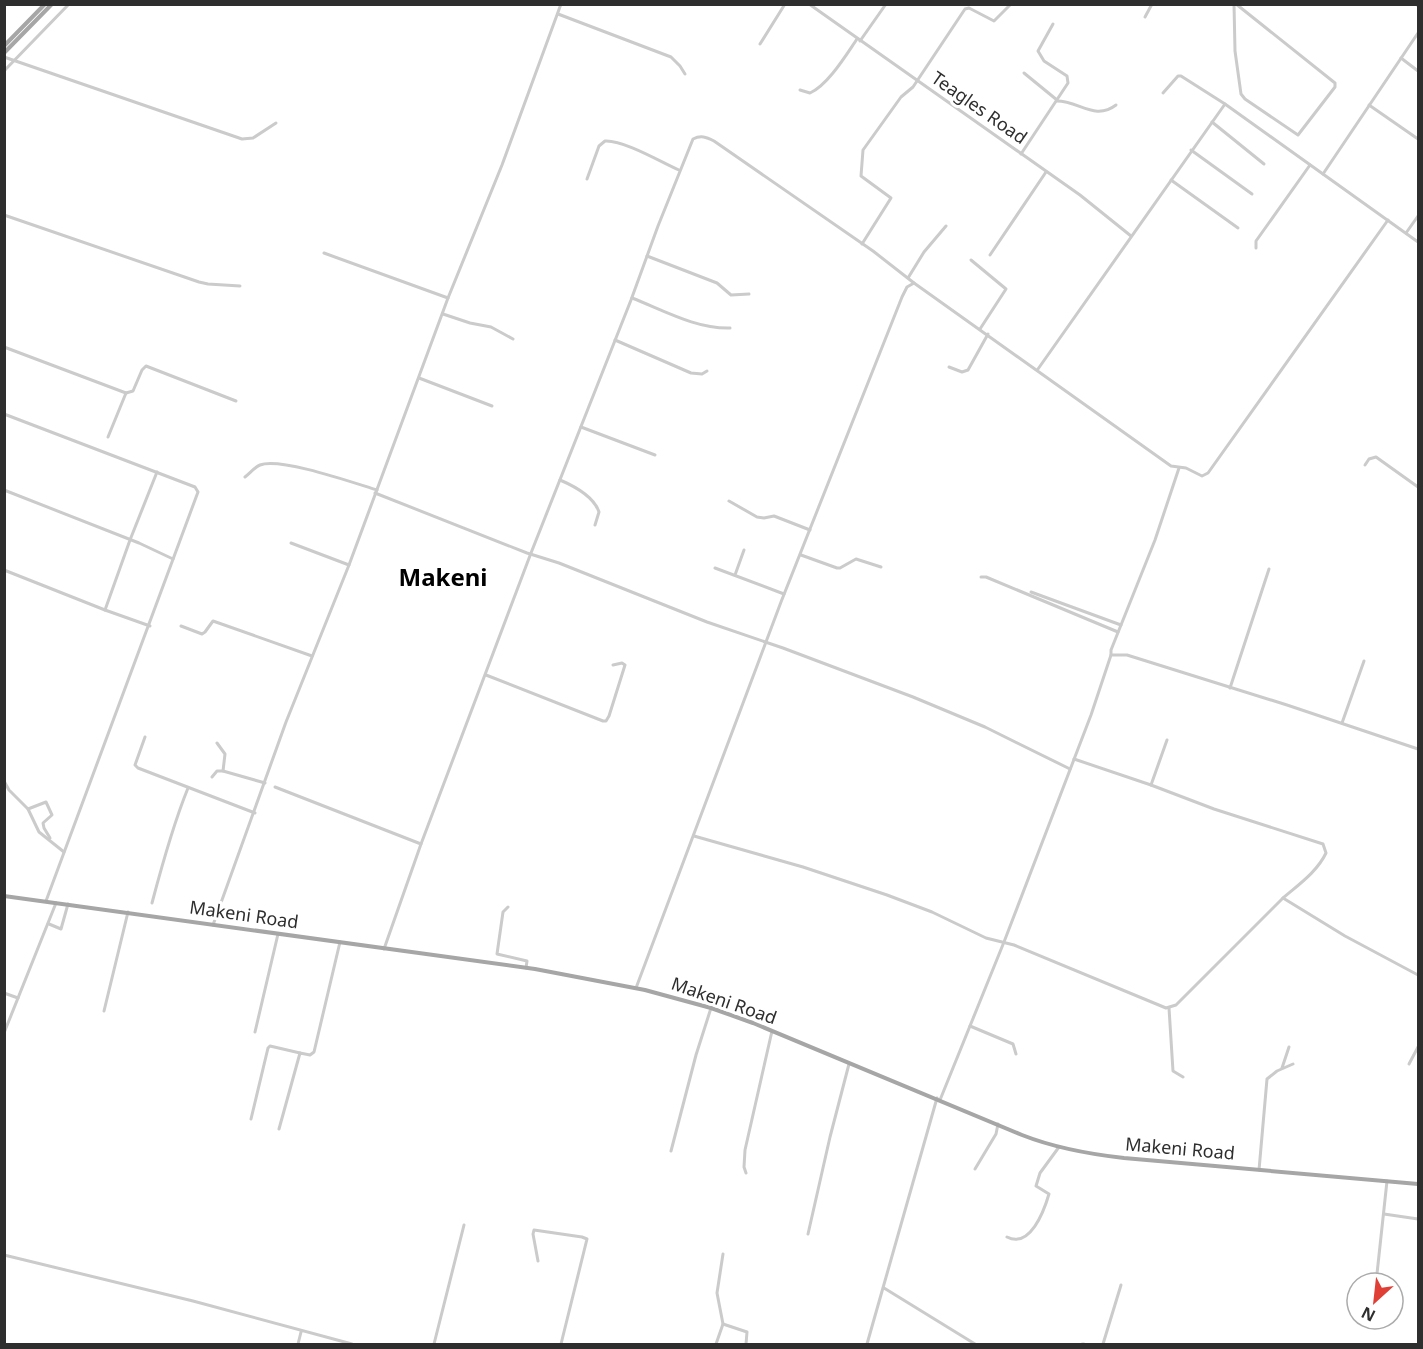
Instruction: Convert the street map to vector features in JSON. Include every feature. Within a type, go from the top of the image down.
[{"type":"main road","points":[[4,46],[45,4]]},
{"type":"main road","points":[[4,55],[52,4]]},
{"type":"main road","name":"Makeni Road","points":[[4,896],[526,968],[636,988],[711,1008],[850,1062],[998,1124],[1059,1147],[1101,1156],[1419,1184]]},
{"type":"street","points":[[4,71],[69,4]]},
{"type":"street","points":[[213,925],[312,656],[349,565],[448,298],[502,165],[561,4]]},
{"type":"street","points":[[760,44],[785,4]]},
{"type":"street","name":"Teagles Road","points":[[809,4],[1103,213],[1131,236]]},
{"type":"street","points":[[800,90],[810,93],[815,91],[859,40],[886,4]]},
{"type":"street","points":[[862,244],[891,200],[891,196],[861,176],[863,150],[901,98],[913,87],[964,9],[969,8],[994,21],[1011,4]]},
{"type":"street","points":[[1145,17],[1152,4]]},
{"type":"street","points":[[1235,4],[1335,83],[1335,87],[1298,135],[1245,99],[1242,94],[1235,51],[1235,4]]},
{"type":"street","points":[[558,14],[671,57],[685,74]]},
{"type":"street","points":[[1021,154],[1069,79],[1044,61],[1038,51],[1053,24]]},
{"type":"street","points":[[1323,174],[1419,33]]},
{"type":"street","points":[[4,55],[242,139],[253,138],[276,123]]},
{"type":"street","points":[[1401,58],[1419,71]]},
{"type":"street","points":[[1024,73],[1057,100],[1100,112],[1109,111],[1116,105]]},
{"type":"street","points":[[1163,93],[1178,76],[1181,76],[1225,104],[1419,242]]},
{"type":"street","points":[[1038,369],[1225,104]]},
{"type":"street","points":[[1369,105],[1419,139]]},
{"type":"street","points":[[1212,122],[1264,164]]},
{"type":"street","points":[[384,949],[421,844],[531,553],[693,139],[698,136],[714,141],[1038,369],[1171,466],[1186,468],[1202,476],[1208,472],[1388,220]]},
{"type":"street","points":[[587,179],[599,146],[609,140],[660,160],[680,171]]},
{"type":"street","points":[[1191,150],[1252,194]]},
{"type":"street","points":[[1256,248],[1256,241],[1310,165]]},
{"type":"street","points":[[990,255],[1046,172]]},
{"type":"street","points":[[1171,179],[1238,228]]},
{"type":"street","points":[[4,215],[199,282],[240,286]]},
{"type":"street","points":[[1406,233],[1419,216]]},
{"type":"street","points":[[908,278],[924,252],[946,226]]},
{"type":"street","points":[[324,253],[448,298]]},
{"type":"street","points":[[647,256],[717,283],[731,295],[749,294]]},
{"type":"street","points":[[972,260],[1006,289],[980,329]]},
{"type":"street","points":[[636,988],[784,594],[902,297],[907,287],[915,283]]},
{"type":"street","points":[[632,298],[715,328],[730,328]]},
{"type":"street","points":[[443,314],[491,327],[513,339]]},
{"type":"street","points":[[949,367],[962,372],[968,370],[988,334]]},
{"type":"street","points":[[615,340],[691,373],[702,374],[707,371]]},
{"type":"street","points":[[4,346],[126,393],[133,392],[146,366],[236,401]]},
{"type":"street","points":[[419,378],[492,406]]},
{"type":"street","points":[[108,437],[126,393]]},
{"type":"street","points":[[4,414],[195,487],[198,492],[46,901]]},
{"type":"street","points":[[581,427],[655,455]]},
{"type":"street","points":[[1365,465],[1369,459],[1376,457],[1419,486]]},
{"type":"street","points":[[245,477],[259,465],[271,464],[313,470],[376,492],[698,619],[913,697],[985,727],[1070,769]]},
{"type":"street","points":[[867,1344],[938,1099],[1004,942],[1074,759],[1179,468]]},
{"type":"street","points":[[105,610],[157,472]]},
{"type":"street","points":[[560,480],[578,489],[595,503],[599,512],[595,525]]},
{"type":"street","points":[[4,489],[173,559]]},
{"type":"street","points":[[729,501],[757,517],[778,517],[810,530]]},
{"type":"street","points":[[291,543],[349,565]]},
{"type":"street","points":[[735,575],[744,550]]},
{"type":"street","points":[[801,555],[837,568],[856,559],[881,567]]},
{"type":"street","points":[[715,568],[784,594]]},
{"type":"street","points":[[1230,688],[1269,569]]},
{"type":"street","points":[[4,570],[150,626]]},
{"type":"street","points":[[981,577],[1118,632]]},
{"type":"street","points":[[1031,592],[1121,625]]},
{"type":"street","points":[[181,626],[202,634],[213,621],[312,656]]},
{"type":"street","points":[[1111,655],[1127,656],[1419,749]]},
{"type":"street","points":[[1342,723],[1364,661]]},
{"type":"street","points":[[486,675],[606,721],[625,665],[622,663],[613,665]]},
{"type":"street","points":[[145,737],[136,766],[255,813]]},
{"type":"street","points":[[1151,785],[1167,740]]},
{"type":"street","points":[[217,743],[225,753],[222,771]]},
{"type":"street","points":[[694,836],[804,867],[887,895],[932,912],[986,938],[1004,942],[1169,1008],[1176,1005],[1283,898],[1297,887],[1321,862],[1326,853],[1323,844],[1214,809],[1074,759]]},
{"type":"street","points":[[212,777],[217,771],[222,771],[265,784]]},
{"type":"street","points":[[4,781],[9,790],[28,809],[36,829],[64,852]]},
{"type":"street","points":[[275,787],[421,844]]},
{"type":"street","points":[[152,903],[155,886],[188,788]]},
{"type":"street","points":[[28,809],[46,802],[52,816],[44,821],[43,825],[52,842]]},
{"type":"street","points":[[1283,898],[1345,936],[1419,975]]},
{"type":"street","points":[[4,1033],[57,902]]},
{"type":"street","points":[[49,924],[61,929],[68,904]]},
{"type":"street","points":[[508,908],[503,912],[497,954],[527,961],[526,968]]},
{"type":"street","points":[[104,1011],[128,912]]},
{"type":"street","points":[[255,1032],[278,934]]},
{"type":"street","points":[[251,1119],[268,1048],[276,1046],[310,1055],[314,1052],[340,942]]},
{"type":"street","points":[[4,993],[18,998]]},
{"type":"street","points":[[671,1151],[711,1008]]},
{"type":"street","points":[[1169,1008],[1173,1071],[1183,1077]]},
{"type":"street","points":[[970,1026],[1013,1044],[1016,1054]]},
{"type":"street","points":[[746,1173],[745,1150],[772,1031]]},
{"type":"street","points":[[1282,1068],[1289,1047]]},
{"type":"street","points":[[1409,1064],[1419,1047]]},
{"type":"street","points":[[279,1129],[300,1053]]},
{"type":"street","points":[[808,1234],[850,1062]]},
{"type":"street","points":[[1259,1170],[1267,1082],[1269,1077],[1282,1068],[1293,1064]]},
{"type":"street","points":[[975,1169],[996,1134],[998,1124]]},
{"type":"street","points":[[1007,1237],[1013,1240],[1020,1239],[1037,1223],[1049,1194],[1036,1186],[1036,1179],[1059,1147]]},
{"type":"street","points":[[1378,1271],[1387,1181]]},
{"type":"street","points":[[1384,1214],[1419,1219]]},
{"type":"street","points":[[434,1344],[464,1225]]},
{"type":"street","points":[[538,1261],[534,1230],[587,1239],[561,1344]]},
{"type":"street","points":[[717,1344],[723,1324],[717,1293],[723,1254]]},
{"type":"street","points":[[4,1255],[184,1299],[300,1332],[352,1344]]},
{"type":"street","points":[[1102,1344],[1120,1285]]},
{"type":"street","points":[[884,1288],[975,1344]]},
{"type":"street","points":[[723,1324],[747,1332],[746,1344]]},
{"type":"street","points":[[298,1344],[300,1332]]},
{"type":"district","name":"Makeni","points":[[443,578]]}]
